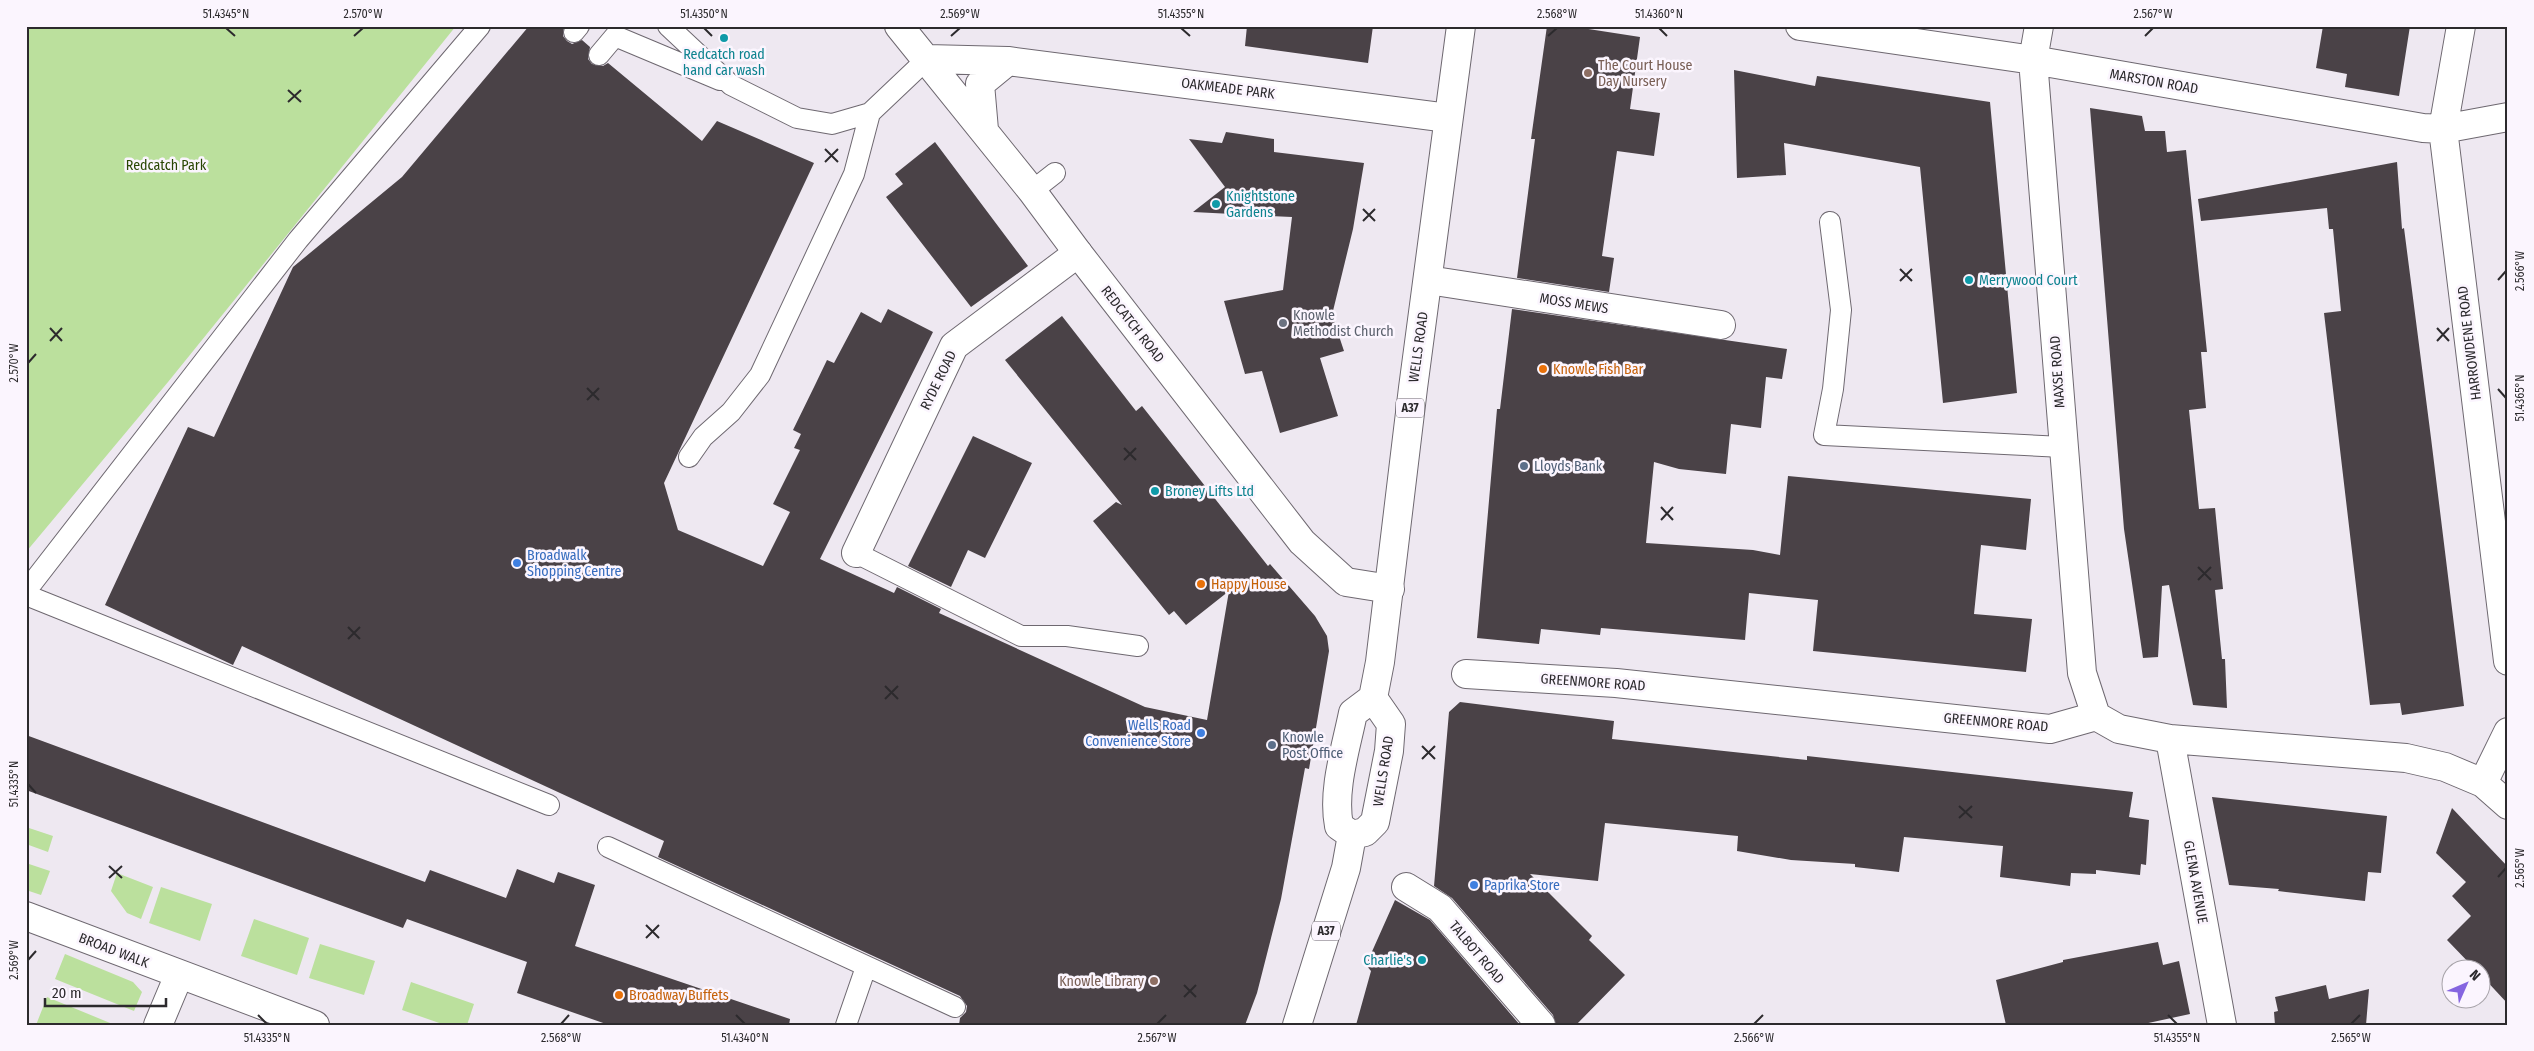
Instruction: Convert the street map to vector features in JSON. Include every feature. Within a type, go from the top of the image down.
[{"type":"main road","name":"REDCATCH ROAD","points":[[899,26],[1032,191],[1302,542],[1346,582],[1390,589]]},
{"type":"main road","name":"WELLS ROAD","points":[[1352,835],[1365,832],[1375,822],[1389,751],[1391,724],[1373,698],[1390,589],[1413,388],[1461,26]]},
{"type":"main road","name":"MARSTON ROAD","points":[[1800,26],[2033,60],[2423,128],[2442,129],[2508,117]]},
{"type":"main road","name":"MAXSE ROAD","points":[[2039,26],[2033,60],[2063,447],[2082,673],[2096,716]]},
{"type":"main road","name":"HARROWDENE ROAD","points":[[2461,26],[2442,129],[2501,550],[2508,661]]},
{"type":"main road","name":"OAKMEADE PARK","points":[[926,59],[1008,61],[1448,118]]},
{"type":"main road","points":[[984,130],[980,84],[1008,61]]},
{"type":"main road","name":"RYDE ROAD","points":[[856,554],[954,346],[1078,253]]},
{"type":"main road","name":"MOSS MEWS","points":[[1428,280],[1721,325]]},
{"type":"main road","name":"GREENMORE ROAD","points":[[1466,674],[1616,683],[2050,729],[2096,716]]},
{"type":"main road","points":[[1352,835],[1339,826],[1336,813],[1340,782],[1353,713],[1373,698]]},
{"type":"main road","points":[[2096,716],[2118,729],[2170,739],[2406,758],[2445,767],[2483,783],[2508,805]]},
{"type":"main road","points":[[2483,783],[2508,732]]},
{"type":"main road","name":"GLENA AVENUE","points":[[2170,739],[2222,1025]]},
{"type":"main road","name":"A37","points":[[1297,1025],[1346,868],[1352,835]]},
{"type":"main road","name":"TALBOT ROAD","points":[[1406,887],[1440,908],[1541,1025]]},
{"type":"main road","name":"BROAD WALK","points":[[26,916],[315,1025]]},
{"type":"main road","points":[[158,1025],[179,975]]},
{"type":"lane","points":[[26,591],[298,240],[480,26]]},
{"type":"lane","points":[[668,26],[732,85]]},
{"type":"lane","points":[[599,55],[615,36],[732,85],[797,118],[832,124],[870,112],[926,59]]},
{"type":"lane","points":[[689,457],[703,437],[731,412],[760,375],[854,174],[870,112]]},
{"type":"lane","points":[[1032,191],[1054,173]]},
{"type":"lane","points":[[1830,222],[1841,310],[1833,389],[1824,435],[2063,447]]},
{"type":"lane","points":[[856,554],[1021,636],[1067,636],[1138,646]]},
{"type":"lane","points":[[26,595],[550,805]]},
{"type":"lane","points":[[608,847],[955,1007]]},
{"type":"lane","points":[[846,1025],[866,967]]},
{"type":"green space","name":"Redcatch Park","points":[[26,26],[456,26],[168,382],[26,552]]},
{"type":"green space","points":[[26,827],[53,836],[48,852],[26,844]]},
{"type":"green space","points":[[26,863],[50,871],[41,895],[26,890]]},
{"type":"green space","points":[[117,873],[153,887],[141,919],[127,913],[111,891]]},
{"type":"green space","points":[[161,887],[212,904],[200,941],[149,923]]},
{"type":"green space","points":[[254,919],[309,938],[297,975],[241,956]]},
{"type":"green space","points":[[320,944],[375,961],[364,995],[309,978]]},
{"type":"green space","points":[[65,954],[133,982],[142,992],[134,1011],[55,979]]},
{"type":"green space","points":[[411,982],[474,1004],[467,1025],[445,1025],[402,1010]]},
{"type":"green space","points":[[47,997],[115,1025],[36,1025]]},
{"type":"building","name":"Broadwalk Shopping Centre","points":[[529,26],[564,26],[563,36],[567,41],[572,44],[582,40],[590,47],[588,59],[592,64],[603,66],[608,63],[702,141],[717,121],[814,163],[664,483],[678,530],[763,566],[790,512],[773,504],[800,450],[794,448],[801,434],[793,430],[827,360],[834,363],[861,312],[881,323],[888,309],[933,332],[820,559],[894,593],[897,587],[941,609],[939,613],[1145,707],[1207,720],[1229,591],[1186,625],[1174,611],[1169,615],[1093,521],[1116,502],[1122,505],[1005,360],[1062,316],[1136,411],[1142,406],[1268,566],[1270,564],[1315,616],[1327,636],[1329,651],[1309,769],[1305,768],[1281,899],[1257,993],[1245,1025],[959,1025],[960,1018],[966,1012],[967,1006],[960,996],[658,857],[664,841],[242,646],[233,665],[105,605],[188,427],[214,437],[293,267],[402,177]]},
{"type":"building","points":[[1247,26],[1373,26],[1368,63],[1245,46]]},
{"type":"building","points":[[1547,26],[1569,26],[1640,37],[1630,109],[1660,113],[1654,156],[1617,151],[1602,256],[1614,258],[1609,292],[1517,278],[1535,139],[1531,139]]},
{"type":"building","points":[[2323,26],[2410,26],[2399,96],[2345,87],[2347,74],[2316,68]]},
{"type":"building","name":"Merrywood Court","points":[[1734,70],[1815,86],[1817,76],[1990,102],[2017,393],[1943,403],[1920,167],[1784,143],[1786,175],[1737,178]]},
{"type":"building","points":[[2090,108],[2142,116],[2145,131],[2165,131],[2167,152],[2186,150],[2207,352],[2201,352],[2206,408],[2189,410],[2199,509],[2215,508],[2223,589],[2215,590],[2222,659],[2225,659],[2227,708],[2193,705],[2169,585],[2162,586],[2158,657],[2143,658],[2124,529]]},
{"type":"building","points":[[1226,132],[1274,139],[1274,152],[1364,163],[1353,229],[1332,315],[1344,351],[1320,358],[1338,416],[1280,433],[1262,371],[1245,374],[1224,301],[1283,290],[1292,217],[1193,212],[1225,187],[1189,139],[1222,143]]},
{"type":"building","points":[[935,142],[1028,266],[971,307],[886,197],[903,184],[895,174]]},
{"type":"building","points":[[2397,162],[2402,229],[2404,228],[2464,706],[2402,715],[2400,703],[2370,705],[2324,313],[2341,311],[2333,229],[2329,229],[2327,208],[2201,221],[2198,199]]},
{"type":"building","points":[[1512,309],[1787,349],[1782,379],[1766,377],[1761,428],[1731,424],[1726,474],[1679,469],[1654,462],[1646,543],[1753,550],[1780,555],[1788,476],[2031,499],[2026,550],[1981,545],[1974,614],[2032,619],[2026,672],[1813,651],[1818,600],[1749,593],[1745,640],[1601,628],[1600,635],[1541,629],[1539,644],[1477,638],[1497,409],[1500,409]]},
{"type":"building","points":[[973,436],[1032,463],[985,558],[968,550],[951,587],[908,566]]},
{"type":"building","points":[[1460,702],[1614,721],[1612,739],[1807,760],[1807,756],[2133,792],[2129,817],[2149,820],[2146,865],[2141,864],[2140,875],[2096,870],[2096,874],[2071,873],[2070,886],[2000,877],[2003,846],[1904,837],[1899,872],[1855,867],[1855,864],[1791,860],[1737,851],[1738,836],[1605,823],[1598,881],[1530,874],[1592,936],[1589,940],[1625,975],[1576,1025],[1556,1025],[1553,1015],[1452,898],[1434,886],[1449,712]]},
{"type":"building","points":[[26,735],[425,882],[430,870],[506,898],[517,869],[554,883],[558,872],[595,885],[575,946],[790,1019],[789,1025],[609,1025],[517,993],[527,962],[407,919],[403,928],[26,790]]},
{"type":"building","points":[[2212,797],[2387,816],[2381,873],[2368,872],[2365,901],[2278,891],[2279,889],[2229,885]]},
{"type":"building","points":[[2452,808],[2508,867],[2508,1004],[2492,987],[2492,958],[2464,958],[2447,940],[2471,916],[2452,896],[2466,882],[2436,853]]},
{"type":"building","name":"Charlie's","points":[[1395,900],[1430,920],[1520,1025],[1356,1025],[1371,971],[1366,965]]},
{"type":"building","points":[[2158,942],[2163,965],[2179,961],[2190,1014],[2139,1025],[2006,1025],[1996,980],[2063,962],[2063,960]]},
{"type":"building","points":[[2326,985],[2329,999],[2369,989],[2366,1025],[2275,1025],[2274,1012],[2278,1011],[2275,997]]},
{"type":"place","name":"Redcatch road hand car wash","points":[[724,38]]},
{"type":"place","name":"The Court House Day Nursery","points":[[1588,73]]},
{"type":"place","name":"Knightstone Gardens","points":[[1216,204]]},
{"type":"place","name":"Merrywood Court","points":[[1969,280]]},
{"type":"place","name":"Knowle Methodist Church","points":[[1283,323]]},
{"type":"place","name":"Knowle Fish Bar","points":[[1543,369]]},
{"type":"place","name":"Lloyds Bank","points":[[1524,466]]},
{"type":"place","name":"Broney Lifts Ltd","points":[[1155,491]]},
{"type":"place","name":"Broadwalk Shopping Centre","points":[[517,563]]},
{"type":"place","name":"Happy House","points":[[1201,584]]},
{"type":"place","name":"Wells Road Convenience Store","points":[[1201,733]]},
{"type":"place","name":"Knowle Post Office","points":[[1272,745]]},
{"type":"place","name":"Paprika Store","points":[[1474,885]]},
{"type":"place","name":"Charlie's","points":[[1422,960]]},
{"type":"place","name":"Knowle Library","points":[[1154,981]]},
{"type":"place","name":"Broadway Buffets","points":[[619,995]]}]
